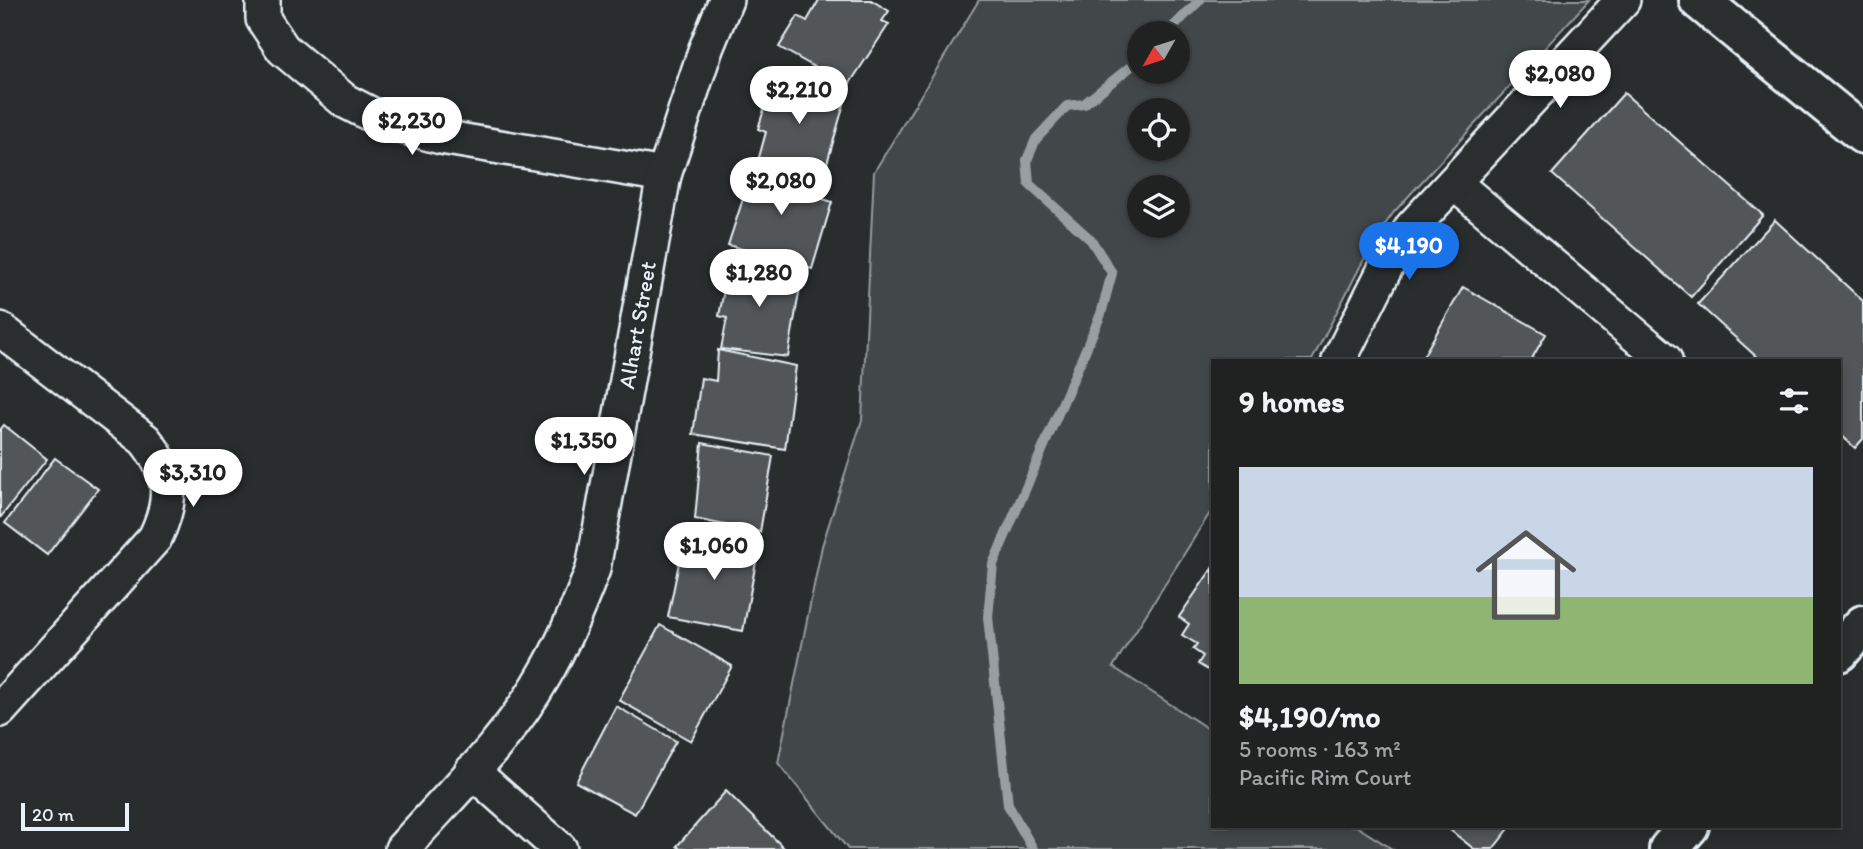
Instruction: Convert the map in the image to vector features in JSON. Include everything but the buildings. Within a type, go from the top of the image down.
[{"type":"street","points":[[263,0],[263,19],[283,49],[345,101],[386,122],[441,137],[664,175]]},
{"type":"street","name":"Alhart Street","points":[[402,849],[509,727],[544,677],[575,615],[593,569],[664,175],[705,51],[726,0]]},
{"type":"street","points":[[1340,359],[1386,267],[1412,227],[1623,0]]},
{"type":"street","points":[[1699,0],[1863,134]]},
{"type":"street","points":[[1454,184],[1664,359]]},
{"type":"street","points":[[0,329],[145,440],[160,459],[167,480],[165,518],[155,538],[0,710]]},
{"type":"street","points":[[1841,650],[1863,625]]},
{"type":"street","points":[[472,771],[560,849]]},
{"type":"street","points":[[1669,849],[1687,828]]},
{"type":"shaded area","points":[[979,0],[1589,0],[1394,212],[1374,240],[1313,359],[1211,359],[1211,511],[1113,667],[1211,731],[1211,828],[1359,828],[1392,849],[848,849],[778,763],[822,546],[862,420],[874,172]]},
{"type":"waterway","points":[[1179,21],[1200,0]]},
{"type":"waterway","points":[[1033,849],[1008,805],[988,617],[993,564],[1101,314],[1112,273],[1091,240],[1029,184],[1027,160],[1036,139],[1067,106],[1084,104],[1127,70]]}]
